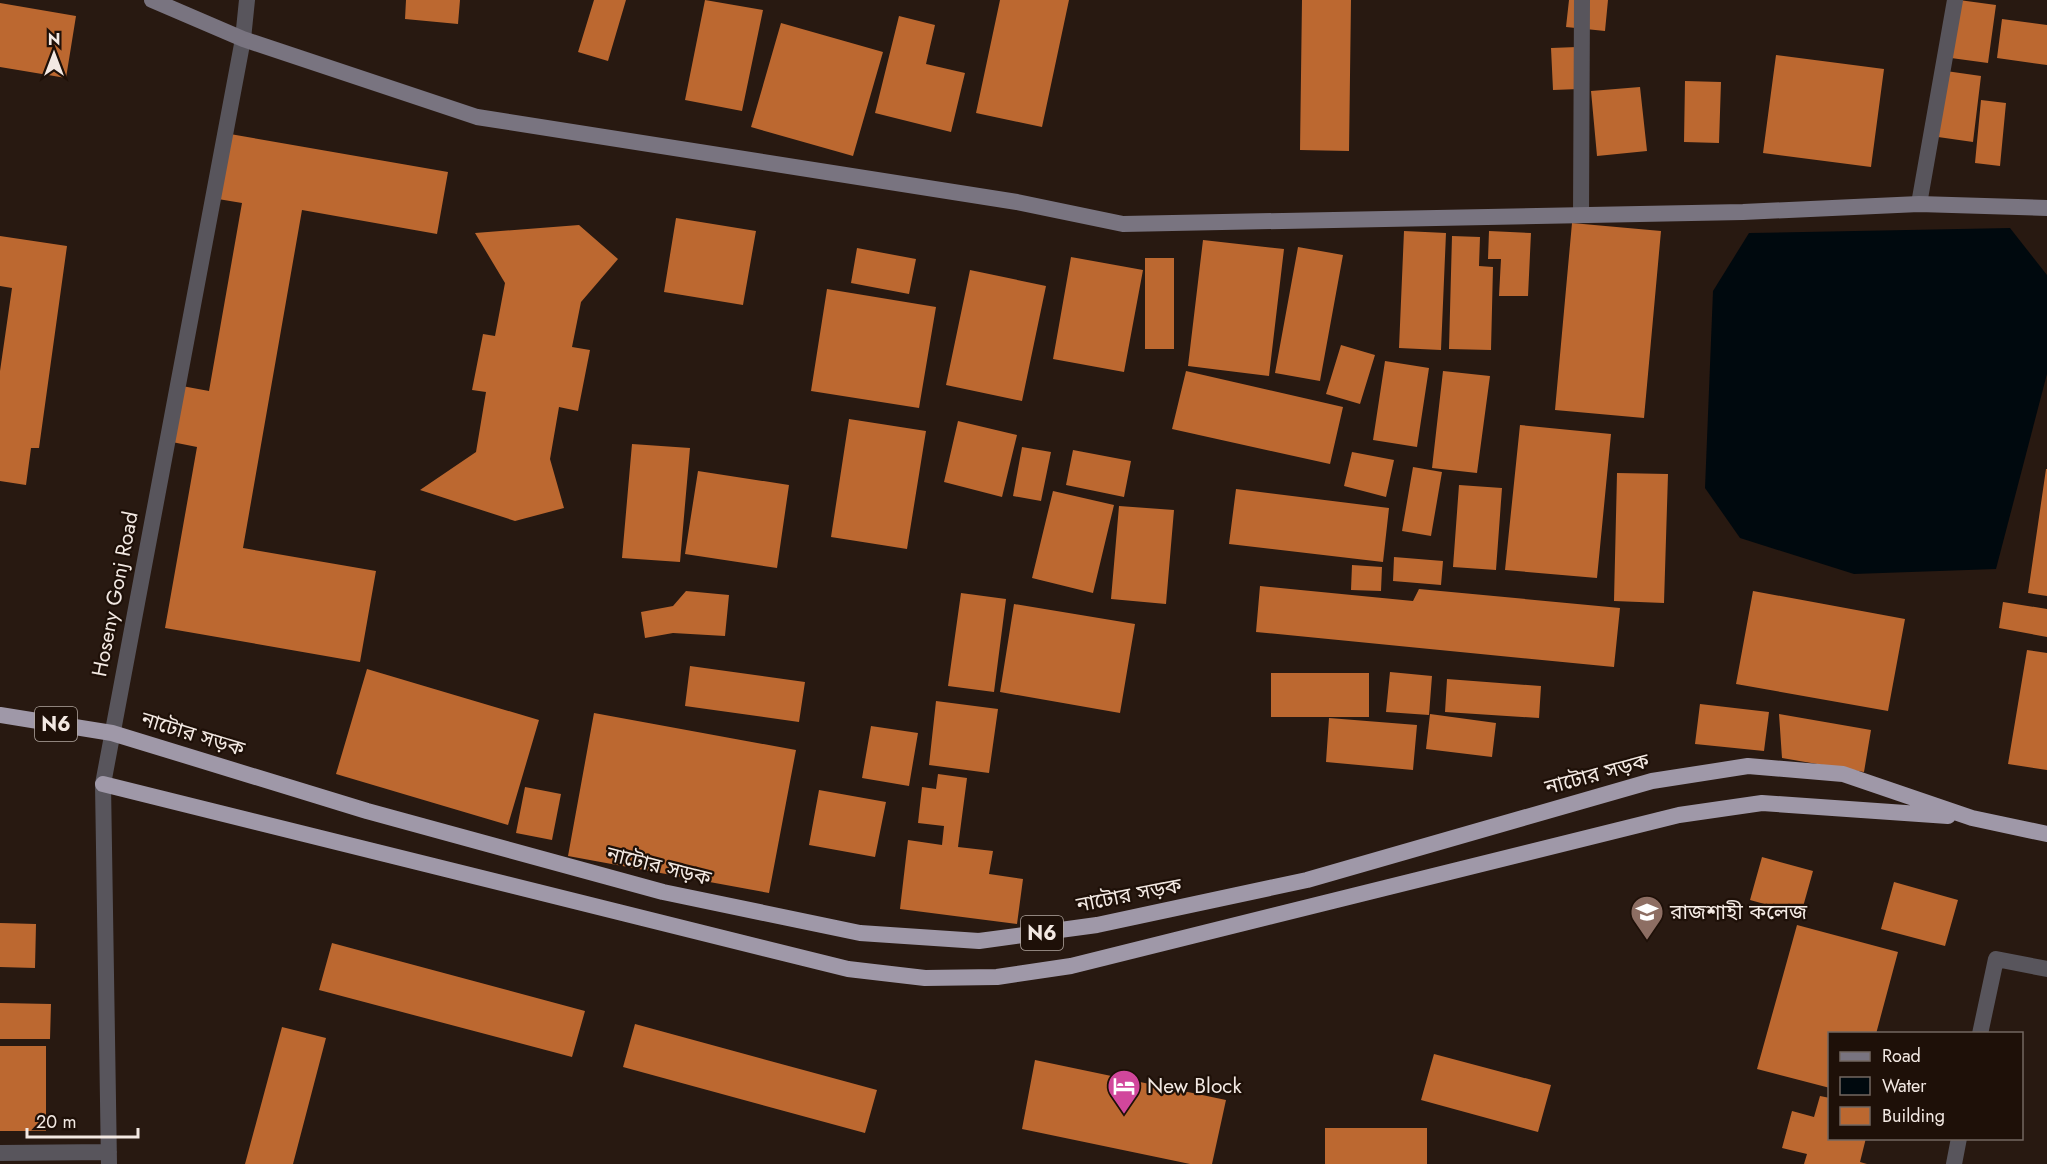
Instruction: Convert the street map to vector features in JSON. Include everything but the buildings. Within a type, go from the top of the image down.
[{"type":"highway","name":"N6","points":[[0,715],[112,733]]},
{"type":"highway","name":"নাটোর সড়ক","points":[[112,733],[367,812],[663,892],[860,933],[979,941],[1097,926],[1307,880],[1652,781],[1748,766],[1842,774],[1972,818],[2047,834]]},
{"type":"highway","points":[[103,784],[848,969],[925,978],[997,977],[1071,966],[1679,815],[1762,803],[1972,818]]},
{"type":"main road","points":[[152,0],[243,39],[477,117],[1017,202],[1123,224],[1743,212],[1919,204],[2047,208]]},
{"type":"street","name":"Hoseny Gonj Road","points":[[109,1158],[103,784],[243,39],[247,0]]},
{"type":"street","points":[[1581,215],[1582,0]]},
{"type":"street","points":[[1919,204],[1955,0]]},
{"type":"street","points":[[1980,1032],[1995,959],[2047,969]]},
{"type":"street","points":[[1954,1164],[1959,1140]]},
{"type":"street","points":[[0,1154],[109,1158]]},
{"type":"water","points":[[2010,228],[2047,275],[2047,374],[1996,569],[1854,574],[1740,538],[1705,488],[1713,291],[1749,233]]},
{"type":"place","name":"রাজশাহী কলেজ","points":[[1647,941]]},
{"type":"place","name":"New Block","points":[[1124,1115]]}]
